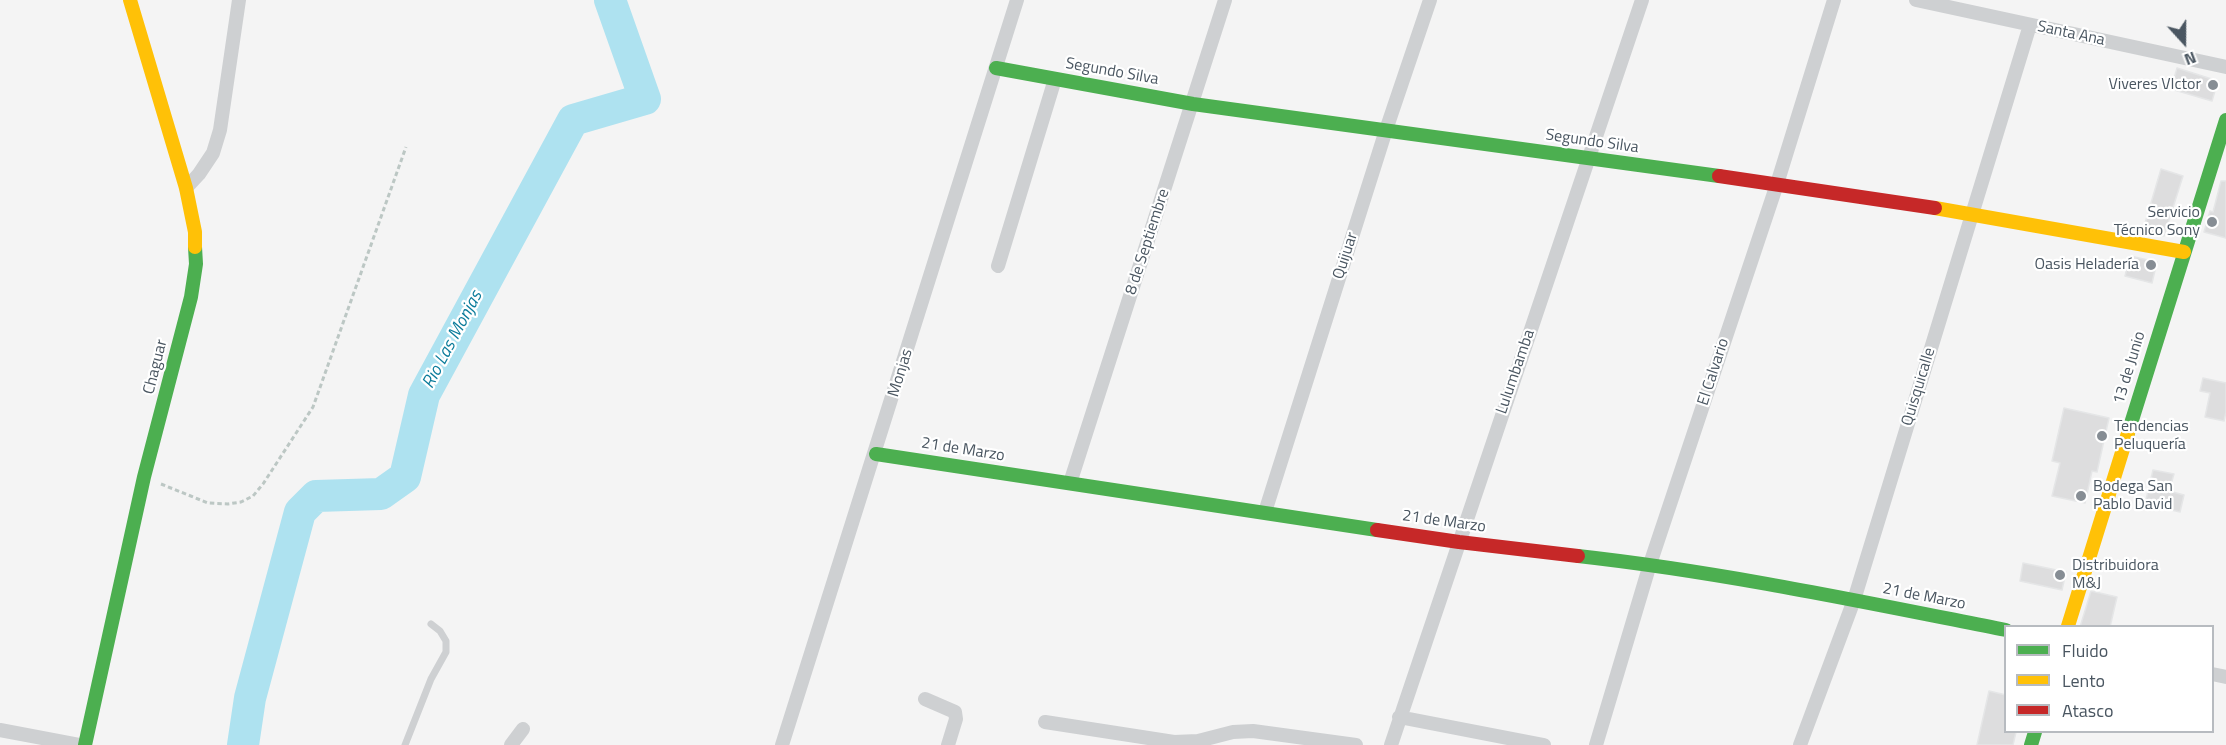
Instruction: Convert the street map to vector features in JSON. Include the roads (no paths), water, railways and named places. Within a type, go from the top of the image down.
[{"type":"street","name":"Chaguar","points":[[85,745],[144,477],[191,297],[196,264],[195,232],[186,188],[130,0]]},
{"type":"street","points":[[186,188],[213,153],[220,130],[238,0]]},
{"type":"street","name":"Monjas","points":[[782,745],[876,454],[1017,0]]},
{"type":"street","name":"8 de Septiembre","points":[[1070,483],[1226,0]]},
{"type":"street","name":"Quijuar","points":[[1265,512],[1386,130],[1430,0]]},
{"type":"street","name":"Lulumbamba","points":[[1390,745],[1642,0]]},
{"type":"street","name":"El Calvario","points":[[1596,745],[1650,564],[1777,184],[1834,0]]},
{"type":"street","name":"Santa Ana","points":[[1916,0],[2226,67]]},
{"type":"street","name":"Quisquicalle","points":[[1800,745],[1854,600],[2030,25]]},
{"type":"street","name":"Segundo Silva","points":[[996,68],[1192,104],[1777,184],[1971,214],[2184,252]]},
{"type":"street","points":[[998,266],[1055,79]]},
{"type":"street","name":"13 de Junio","points":[[2069,625],[2226,120]]},
{"type":"street","name":"21 de Marzo","points":[[876,454],[1459,542],[1650,564],[2004,630]]},
{"type":"street","points":[[925,699],[955,712],[956,719],[948,745]]},
{"type":"street","points":[[1399,717],[1544,745]]},
{"type":"street","points":[[1045,722],[1174,742],[1214,741],[1233,732],[1253,731],[1318,743],[1356,745]]},
{"type":"street","points":[[0,729],[79,745]]},
{"type":"street","points":[[511,745],[523,729]]},
{"type":"lane","points":[[405,745],[431,680],[446,652],[446,641],[431,624]]},
{"type":"waterway","name":"Rio Las Monjas","points":[[243,745],[250,698],[300,512],[316,496],[381,494],[405,477],[424,395],[573,120],[645,99],[610,0]]},
{"type":"place","name":"Viveres VIctor","points":[[2213,85]]},
{"type":"place","name":"Servicio Técnico Sony","points":[[2212,222]]},
{"type":"place","name":"Oasis Heladería","points":[[2151,265]]},
{"type":"place","name":"Tendencias Peluquería","points":[[2102,436]]},
{"type":"place","name":"Bodega San Pablo David","points":[[2081,496]]},
{"type":"place","name":"Distribuidora M&J","points":[[2060,575]]}]
